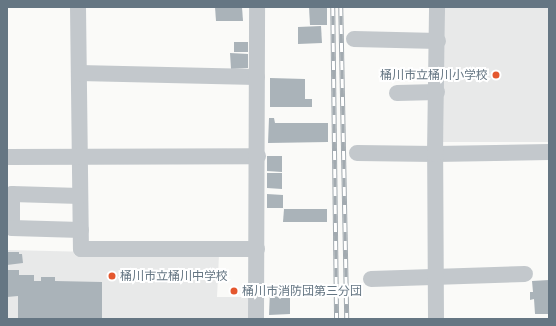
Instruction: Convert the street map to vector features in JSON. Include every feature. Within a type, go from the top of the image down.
[{"type":"street","points":[[78,7],[81,249],[257,249]]},
{"type":"street","points":[[256,319],[258,156],[257,7]]},
{"type":"street","points":[[436,319],[435,154],[438,41],[437,7]]},
{"type":"street","points":[[354,39],[438,41]]},
{"type":"street","points":[[79,73],[257,78]]},
{"type":"street","points":[[397,94],[437,92]]},
{"type":"street","points":[[357,153],[435,154],[549,152]]},
{"type":"street","points":[[7,157],[258,156]]},
{"type":"street","points":[[80,196],[12,194],[12,228],[81,230]]},
{"type":"street","points":[[371,279],[525,274]]},
{"type":"shaded area","name":"桶川市立桶川小学校","points":[[445,7],[549,7],[549,142],[443,142]]},
{"type":"shaded area","name":"桶川市立桶川中学校","points":[[7,250],[219,255],[217,297],[248,297],[248,319],[7,319]]},
{"type":"building","points":[[215,7],[242,7],[243,21],[216,21]]},
{"type":"building","points":[[309,7],[327,7],[327,25],[310,25]]},
{"type":"building","points":[[321,26],[322,43],[298,44],[298,27]]},
{"type":"building","points":[[234,42],[248,42],[248,52],[234,52]]},
{"type":"building","points":[[230,53],[248,54],[248,68],[231,69]]},
{"type":"building","points":[[270,78],[305,79],[305,99],[312,99],[312,107],[270,107]]},
{"type":"building","points":[[269,118],[274,118],[275,123],[328,123],[328,142],[268,143]]},
{"type":"building","points":[[267,156],[282,156],[282,172],[267,171]]},
{"type":"building","points":[[267,173],[282,173],[282,189],[267,188]]},
{"type":"building","points":[[267,194],[283,195],[283,208],[267,208]]},
{"type":"building","points":[[284,209],[327,209],[327,222],[283,222]]},
{"type":"building","points":[[7,252],[19,252],[19,254],[22,254],[23,263],[7,265]]},
{"type":"building","points":[[7,270],[19,270],[19,275],[34,275],[34,281],[41,281],[41,277],[55,277],[55,281],[102,282],[102,319],[18,319],[18,296],[7,297]]},
{"type":"building","points":[[549,280],[549,314],[535,314],[534,299],[530,300],[530,292],[533,292],[532,281]]},
{"type":"building","points":[[270,291],[290,292],[290,314],[269,315]]},
{"type":"railway","points":[[333,7],[337,319]]},
{"type":"railway","points":[[341,7],[347,319]]},
{"type":"place","name":"桶川市立桶川小学校","points":[[496,75]]},
{"type":"place","name":"桶川市立桶川中学校","points":[[112,276]]},
{"type":"place","name":"桶川市消防団第三分団","points":[[234,291]]}]
